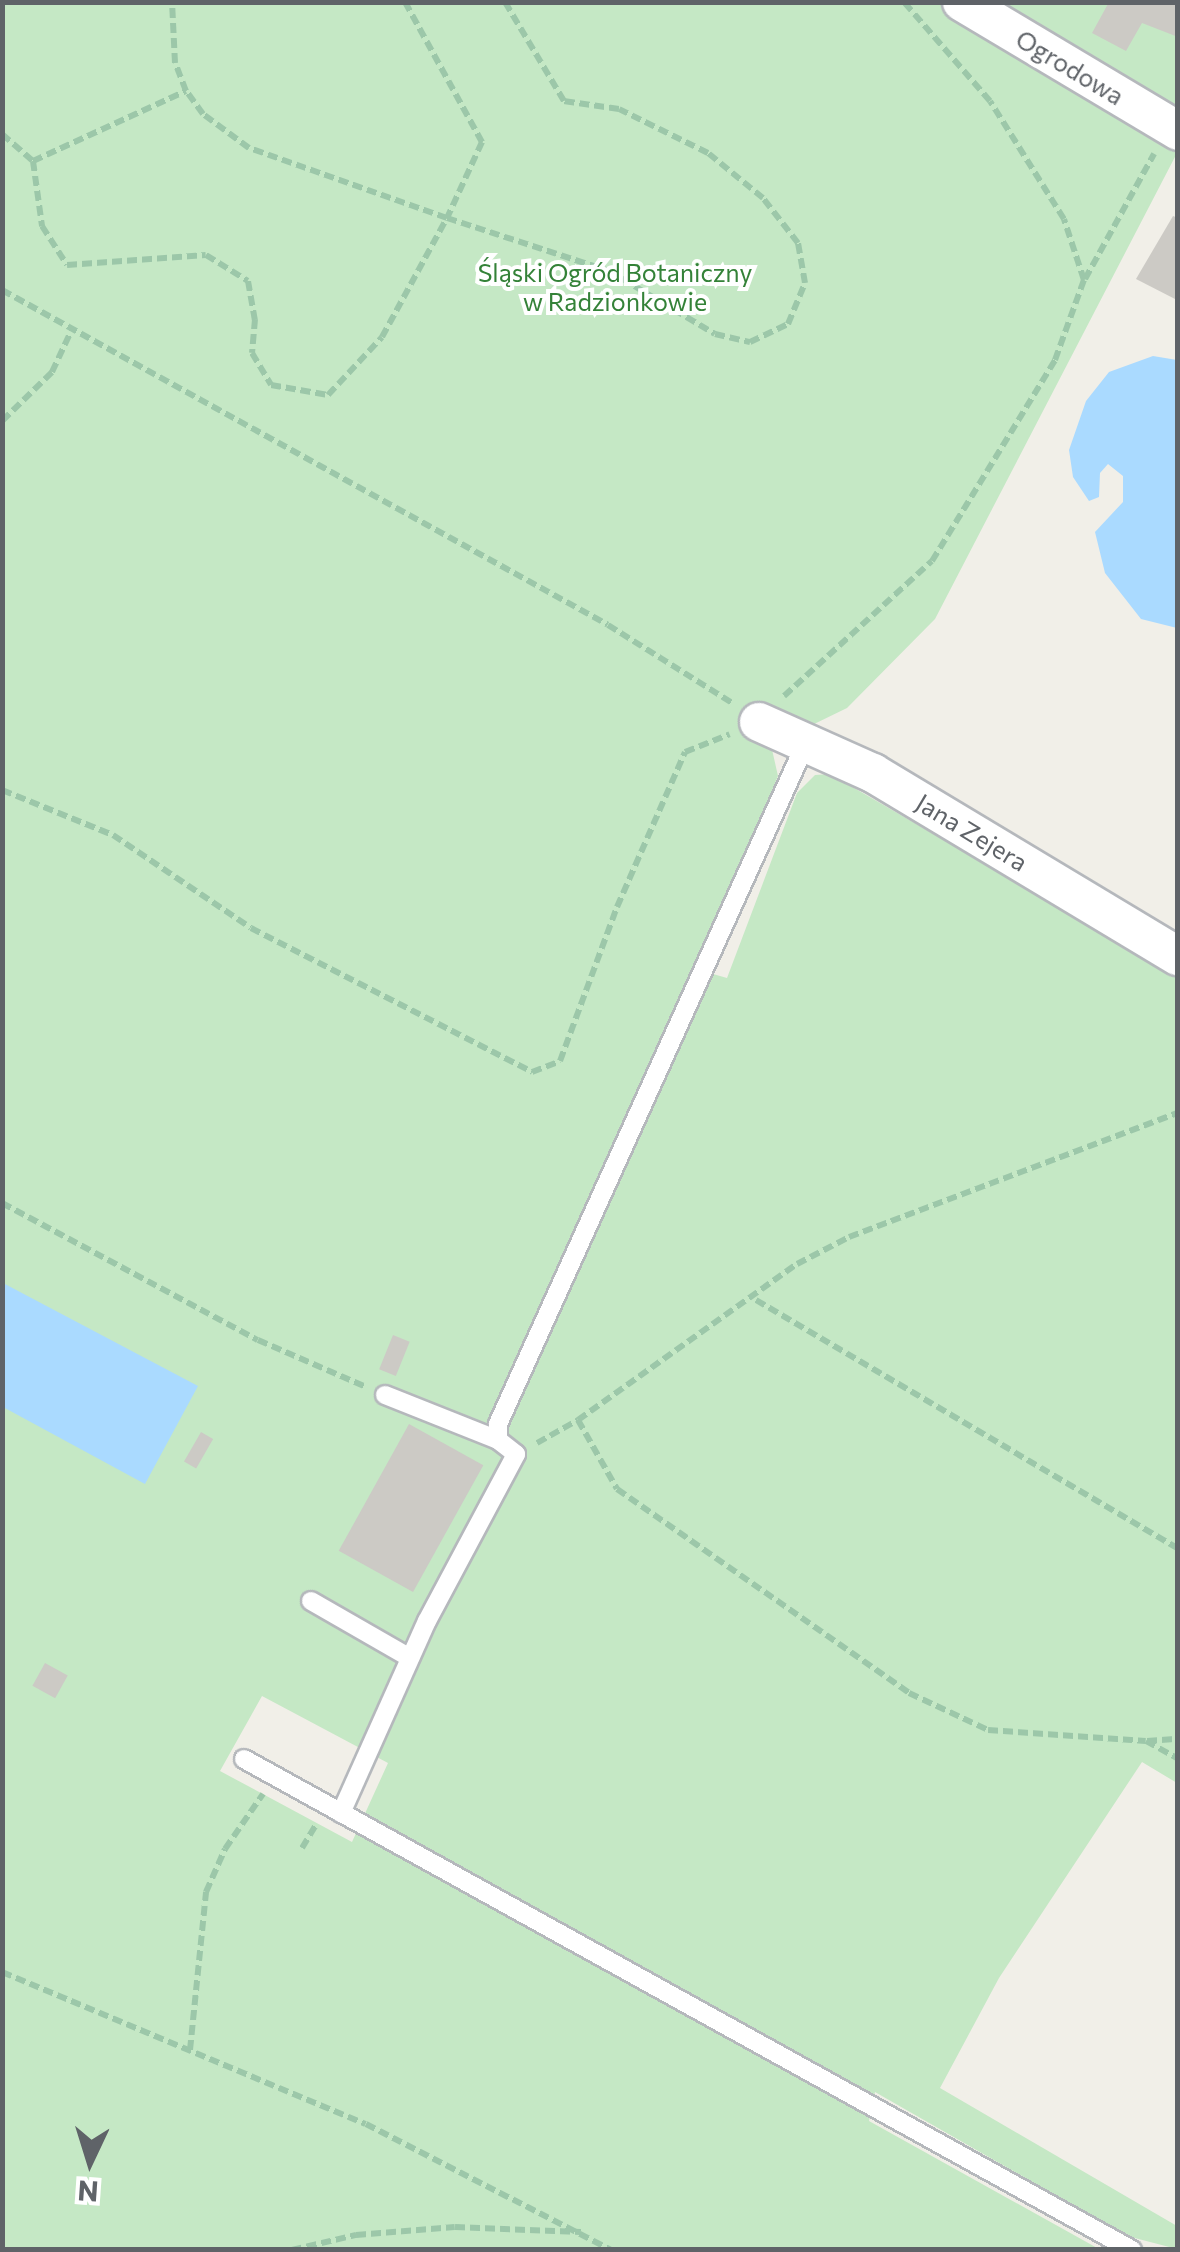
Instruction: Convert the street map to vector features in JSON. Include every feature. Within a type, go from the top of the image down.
[{"type":"street","name":"Ogrodowa","points":[[962,2],[1173,129]]},
{"type":"street","name":"Jana Zejera","points":[[760,722],[874,774],[1178,956]]},
{"type":"lane","points":[[498,1432],[805,745]]},
{"type":"lane","points":[[341,1814],[410,1658],[516,1454],[498,1432],[386,1395]]},
{"type":"lane","points":[[311,1601],[410,1658]]},
{"type":"lane","points":[[244,1759],[1132,2250]]},
{"type":"path","points":[[172,2],[174,63],[186,91],[203,114],[248,148],[609,271],[715,334],[750,342],[788,324],[805,283],[798,244],[763,198],[708,152],[619,109],[564,101],[504,2]]},
{"type":"path","points":[[2,134],[33,161],[42,226],[67,265],[206,255],[248,281],[256,319],[252,353],[271,385],[328,395],[382,337],[447,218],[482,142],[404,2]]},
{"type":"path","points":[[904,2],[990,100],[1064,218],[1084,280]]},
{"type":"path","points":[[33,161],[186,91]]},
{"type":"path","points":[[2,790],[112,835],[251,928],[532,1072],[560,1061],[617,907],[685,752],[760,722],[804,673],[867,625],[932,561],[1056,360],[1084,280],[1173,129]]},
{"type":"path","points":[[2,290],[608,625],[760,722]]},
{"type":"path","points":[[2,421],[52,372],[73,328]]},
{"type":"path","points":[[516,1454],[578,1420],[756,1300],[797,1264],[849,1238],[1178,1113]]},
{"type":"path","points":[[2,1202],[258,1340],[386,1395]]},
{"type":"path","points":[[756,1300],[1178,1550]]},
{"type":"path","points":[[578,1420],[617,1489],[909,1693],[988,1730],[1146,1741],[1178,1739]]},
{"type":"path","points":[[1146,1741],[1178,1758]]},
{"type":"path","points":[[190,2050],[206,1892],[225,1849],[276,1777]]},
{"type":"path","points":[[302,1848],[319,1820]]},
{"type":"path","points":[[2,1972],[366,2124],[587,2232],[612,2250]]},
{"type":"path","points":[[292,2250],[356,2234],[454,2227],[587,2232]]},
{"type":"green space","name":"Śląski Ogród Botaniczny w Radzionkowie","points":[[3,3],[1177,3],[1177,153],[935,619],[847,708],[771,745],[778,776],[699,970],[727,978],[797,793],[815,775],[830,774],[1177,975],[1177,1783],[1142,1762],[999,1978],[940,2088],[1177,2226],[1177,2249],[1127,2236],[875,2092],[869,2121],[1099,2249],[3,2250]],"holes":[[[262,1696],[388,1763],[352,1842],[220,1771]]]},
{"type":"water","points":[[1153,356],[1177,360],[1177,628],[1141,619],[1105,573],[1095,532],[1123,502],[1123,476],[1108,464],[1100,473],[1099,497],[1089,501],[1073,477],[1069,450],[1086,401],[1109,372]]},
{"type":"water","points":[[3,1283],[198,1386],[145,1484],[3,1407]]},
{"type":"building","points":[[1109,2],[1178,2],[1178,37],[1142,23],[1126,51],[1092,33]]},
{"type":"building","points":[[1173,216],[1178,218],[1175,299],[1136,279]]},
{"type":"building","points":[[393,1335],[410,1342],[396,1376],[379,1369]]},
{"type":"building","points":[[409,1424],[483,1465],[413,1592],[339,1551]]},
{"type":"building","points":[[201,1432],[213,1439],[196,1468],[184,1461]]},
{"type":"building","points":[[45,1663],[68,1676],[55,1698],[32,1686]]}]
